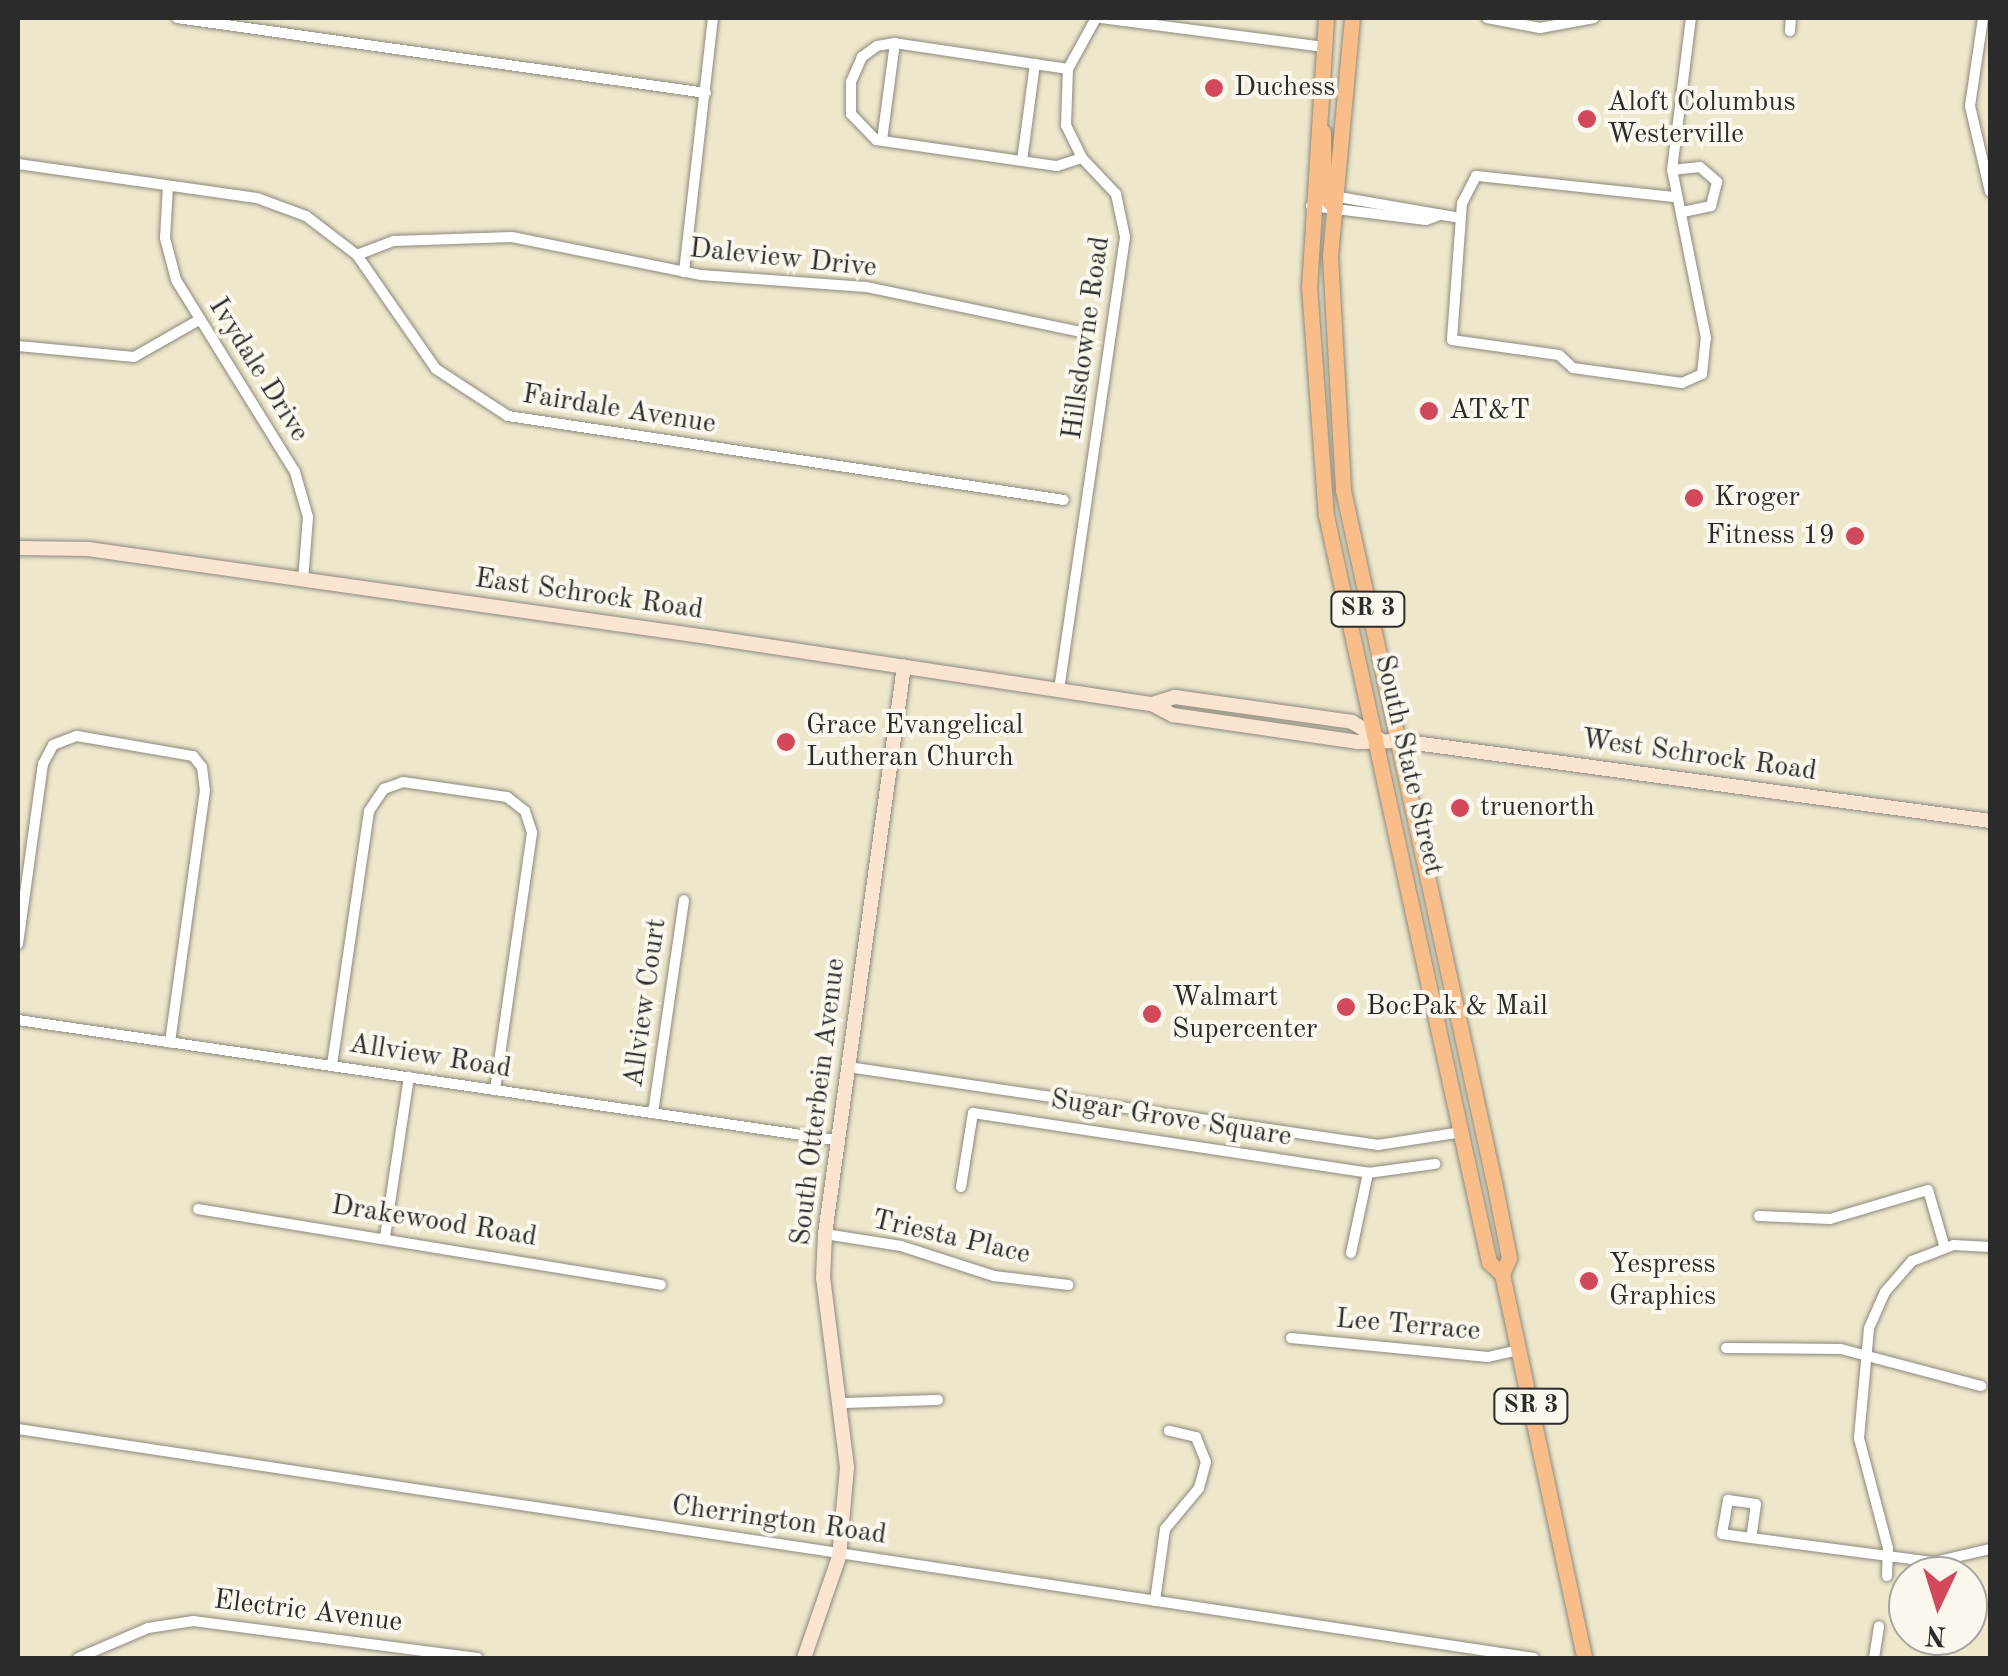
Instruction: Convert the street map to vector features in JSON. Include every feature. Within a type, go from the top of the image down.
[{"type":"main road","name":"South State Street","points":[[1326,18],[1318,111],[1342,475],[1502,1225],[1519,1350],[1584,1658]]},
{"type":"main road","name":"South State Street","points":[[1352,18],[1323,200],[1310,254],[1321,476],[1489,1262],[1505,1266]]},
{"type":"main road","points":[[1310,254],[1322,264],[1330,318]]},
{"type":"main road","points":[[1309,294],[1322,324],[1332,458],[1342,475]]},
{"type":"main road","points":[[1321,476],[1336,491],[1348,559],[1364,590]]},
{"type":"main road","points":[[1379,738],[1392,751],[1424,888],[1434,900]]},
{"type":"main road","points":[[1433,998],[1449,1024],[1469,1118],[1482,1128]]},
{"type":"main road","points":[[1462,1132],[1474,1141],[1485,1201],[1502,1225]]},
{"type":"street","points":[[177,18],[706,94]]},
{"type":"street","points":[[684,272],[713,18]]},
{"type":"street","points":[[1098,18],[1324,47]]},
{"type":"street","name":"Hillsdowne Road","points":[[1059,690],[1126,230],[1116,194],[1082,158],[1066,125],[1068,68],[1098,18]]},
{"type":"street","points":[[1487,18],[1540,28],[1594,18]]},
{"type":"street","points":[[1674,197],[1482,174],[1464,190],[1452,340],[1559,355],[1573,368],[1689,384],[1702,374],[1706,338],[1697,318],[1699,293],[1682,212],[1674,197],[1672,170],[1691,18]]},
{"type":"street","points":[[1790,30],[1792,18]]},
{"type":"street","points":[[1982,18],[1970,106],[1990,192]]},
{"type":"street","points":[[1068,68],[895,43],[868,50],[851,86],[851,114],[861,130],[882,140],[1072,165],[1082,158]]},
{"type":"street","points":[[882,140],[895,43]]},
{"type":"street","points":[[1022,160],[1035,64]]},
{"type":"street","name":"Fairdale Avenue","points":[[18,164],[284,206],[334,232],[357,254],[436,369],[508,416],[1064,500]]},
{"type":"street","points":[[1672,170],[1700,166],[1716,182],[1711,206],[1682,212]]},
{"type":"street","name":"Ivydale Drive","points":[[168,186],[169,252],[199,320],[295,472],[308,517],[303,580]]},
{"type":"street","points":[[1323,200],[1426,220],[1440,214],[1460,218]]},
{"type":"street","name":"Daleview Drive","points":[[357,254],[394,241],[512,237],[684,272],[866,286],[1086,332]]},
{"type":"street","points":[[18,346],[134,357],[199,320]]},
{"type":"street","name":"East Schrock Road","points":[[18,548],[67,547],[1152,704],[1176,697],[1352,722],[1379,738],[1400,741]]},
{"type":"street","name":"South Otterbein Avenue","points":[[804,1658],[836,1580],[848,1468],[823,1278],[825,1234],[904,666]]},
{"type":"street","points":[[18,944],[47,754],[64,736],[180,750],[193,756],[206,778],[170,1042]]},
{"type":"street","name":"West Schrock Road","points":[[1400,741],[1990,821]]},
{"type":"street","points":[[332,1066],[370,811],[384,789],[403,782],[490,795],[526,811],[532,833],[496,1090]]},
{"type":"street","name":"Allview Court","points":[[653,1113],[684,900]]},
{"type":"street","name":"Allview Road","points":[[18,1020],[836,1140]]},
{"type":"street","points":[[848,1067],[1378,1146],[1462,1132]]},
{"type":"street","points":[[385,1237],[409,1078]]},
{"type":"street","name":"Sugar Grove Square","points":[[962,1186],[973,1113],[1368,1173],[1435,1164]]},
{"type":"street","points":[[1351,1253],[1368,1173]]},
{"type":"street","points":[[1759,1216],[1830,1219],[1928,1190],[1945,1248]]},
{"type":"street","name":"Drakewood Road","points":[[198,1209],[662,1285]]},
{"type":"street","name":"Triesta Place","points":[[825,1234],[901,1246],[994,1276],[1068,1284]]},
{"type":"street","points":[[1887,1576],[1888,1558],[1859,1438],[1862,1352],[1875,1310],[1895,1277],[1921,1255],[1945,1248],[1990,1246]]},
{"type":"street","name":"Lee Terrace","points":[[1292,1338],[1488,1357],[1519,1350]]},
{"type":"street","points":[[1726,1348],[1862,1352],[1982,1386]]},
{"type":"street","points":[[842,1403],[938,1400]]},
{"type":"street","name":"Cherrington Road","points":[[18,1429],[1534,1658]]},
{"type":"street","points":[[1155,1601],[1165,1529],[1199,1488],[1206,1462],[1196,1437],[1169,1431]]},
{"type":"street","points":[[1751,1538],[1756,1504],[1728,1500],[1722,1534],[1888,1558]]},
{"type":"street","name":"Electric Avenue","points":[[78,1658],[148,1628],[193,1621],[478,1658]]},
{"type":"street","points":[[1874,1658],[1879,1626]]},
{"type":"place","name":"Duchess","points":[[1214,88]]},
{"type":"place","name":"Aloft Columbus Westerville","points":[[1587,119]]},
{"type":"place","name":"AT&T","points":[[1429,411]]},
{"type":"place","name":"Kroger","points":[[1694,498]]},
{"type":"place","name":"Fitness 19","points":[[1855,536]]},
{"type":"place","name":"Grace Evangelical Lutheran Church","points":[[786,742]]},
{"type":"place","name":"truenorth","points":[[1460,808]]},
{"type":"place","name":"BocPak & Mail","points":[[1346,1007]]},
{"type":"place","name":"Walmart Supercenter","points":[[1152,1014]]},
{"type":"place","name":"Yespress Graphics","points":[[1589,1281]]}]
